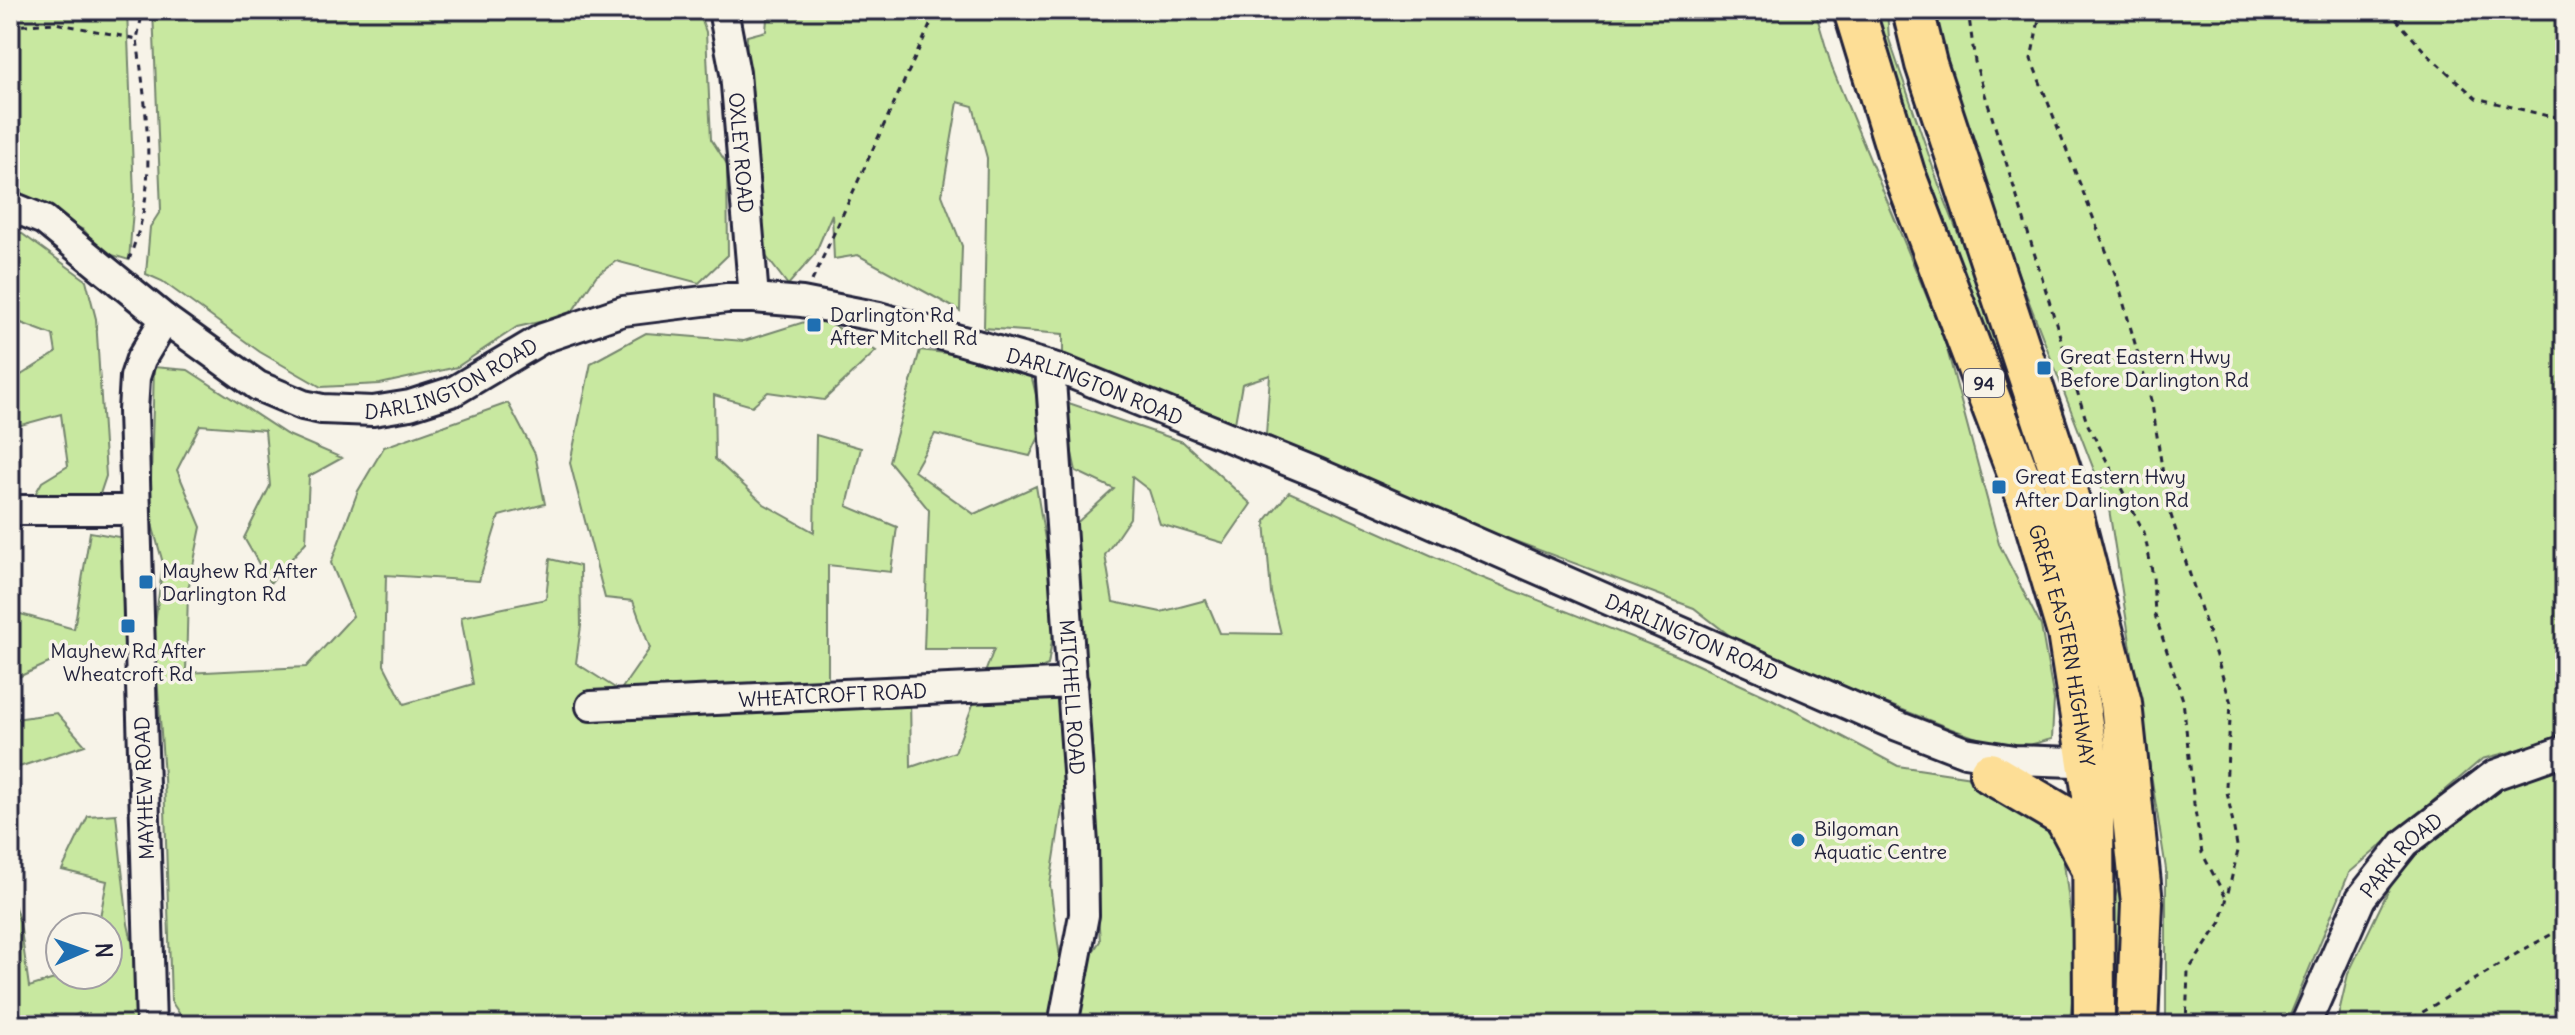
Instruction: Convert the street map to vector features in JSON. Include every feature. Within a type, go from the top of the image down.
[{"type":"highway","name":"GREAT EASTERN HIGHWAY","points":[[1854,10],[1904,173],[2030,505],[2110,779],[2142,903],[2137,1025]]},
{"type":"highway","name":"GREAT EASTERN HIGHWAY","points":[[1913,10],[1926,64],[2064,482],[2121,703],[2094,871],[2094,1025]]},
{"type":"highway","points":[[1977,762],[2065,817],[2094,871]]},
{"type":"street","name":"OXLEY ROAD","points":[[723,10],[735,73],[754,298]]},
{"type":"street","name":"DARLINGTON ROAD","points":[[10,206],[44,220],[165,319],[258,386],[283,398],[322,409],[373,411],[410,405],[454,391],[543,338],[623,311],[727,298],[754,298],[802,302],[879,317],[1050,366],[1320,474],[2033,787],[2110,779]]},
{"type":"street","name":"MAYHEW ROAD","points":[[151,1025],[133,411],[135,377],[141,359],[165,319]]},
{"type":"street","name":"MITCHELL ROAD","points":[[1050,366],[1083,844],[1084,915],[1063,1025]]},
{"type":"street","points":[[10,510],[135,510]]},
{"type":"street","name":"WHEATCROFT ROAD","points":[[591,706],[1073,683]]},
{"type":"street","name":"PARK ROAD","points":[[2309,1016],[2361,898],[2405,843],[2494,775],[2565,750]]},
{"type":"path","points":[[123,282],[144,210],[147,155],[145,102],[137,39],[143,10]]},
{"type":"path","points":[[802,302],[937,10]]},
{"type":"path","points":[[1968,10],[1975,62],[2087,423],[2144,532],[2153,576],[2155,615],[2183,700],[2202,853],[2227,898]]},
{"type":"path","points":[[2041,10],[2031,59],[2116,276],[2152,404],[2168,506],[2231,703],[2226,786],[2238,851],[2221,922],[2188,971],[2186,1025]]},
{"type":"path","points":[[2388,10],[2427,54],[2476,98],[2548,116],[2565,117]]},
{"type":"path","points":[[10,26],[55,23],[137,39]]},
{"type":"path","points":[[2402,1025],[2565,927]]},
{"type":"green space","points":[[10,10],[127,10],[134,197],[129,260],[102,252],[84,230],[10,197]]},
{"type":"green space","points":[[153,10],[698,10],[706,32],[711,139],[727,164],[728,255],[699,283],[616,261],[596,276],[570,315],[517,327],[457,367],[380,384],[321,387],[260,352],[162,281],[146,274],[150,227],[161,210]]},
{"type":"green space","points":[[801,10],[993,10],[1042,15],[1076,10],[1102,21],[1120,10],[1815,10],[1832,68],[1944,338],[1999,544],[2041,626],[2054,700],[2052,739],[2010,750],[1949,728],[1747,649],[1694,608],[1475,526],[1266,435],[1270,375],[1242,384],[1235,423],[1063,360],[1063,334],[984,328],[987,158],[973,106],[958,102],[942,195],[962,246],[960,311],[858,255],[834,259],[832,214],[815,254],[788,285],[759,247],[746,61],[747,36],[766,31],[767,19]]},
{"type":"green space","points":[[1869,10],[1887,10],[1889,39],[1939,185],[2024,400],[2050,483],[2039,492],[2019,457]]},
{"type":"green space","points":[[1932,10],[2565,10],[2565,1025],[2336,1025],[2348,974],[2407,852],[2520,777],[2529,747],[2482,759],[2349,873],[2286,1025],[2166,1025],[2166,869],[2109,509],[1970,149]]},
{"type":"green space","points":[[10,225],[86,280],[96,319],[106,476],[99,497],[34,496],[42,482],[68,466],[61,414],[10,428],[10,382],[56,353],[53,335],[21,323],[10,334]]},
{"type":"green space","points":[[820,317],[876,351],[824,400],[768,392],[752,406],[714,395],[715,459],[764,504],[814,532],[816,435],[861,448],[847,506],[897,527],[891,572],[828,565],[828,687],[910,691],[911,767],[955,752],[994,649],[924,649],[929,510],[889,461],[920,350],[1028,363],[1044,426],[1030,456],[935,434],[914,471],[974,514],[1036,486],[1057,610],[1048,665],[1013,679],[1064,685],[1065,789],[1050,885],[1065,994],[1100,941],[1070,529],[1114,489],[1076,471],[1060,400],[1183,442],[1251,504],[1224,543],[1160,524],[1149,490],[1132,477],[1130,518],[1105,555],[1113,602],[1161,612],[1206,600],[1220,633],[1281,634],[1271,593],[1265,521],[1289,492],[1473,574],[1676,655],[1772,699],[1898,766],[1991,780],[2059,828],[2073,951],[2069,1025],[187,1025],[171,1001],[164,777],[154,631],[163,563],[150,517],[154,367],[188,370],[286,434],[342,458],[309,476],[306,542],[270,583],[244,538],[270,486],[265,430],[200,425],[177,470],[201,527],[188,590],[186,673],[306,667],[353,616],[331,563],[358,491],[384,447],[508,403],[535,454],[545,504],[499,516],[479,581],[386,575],[384,665],[404,704],[473,684],[461,617],[546,599],[550,559],[580,566],[581,626],[576,663],[620,691],[650,648],[633,601],[605,598],[570,463],[591,363],[646,333],[744,341]]},
{"type":"green space","points":[[90,532],[119,537],[126,600],[125,654],[73,652],[14,679],[15,719],[57,713],[85,745],[10,770],[10,611],[74,629]]},
{"type":"green space","points":[[116,814],[128,924],[141,982],[138,1025],[89,1025],[79,1013],[60,1025],[10,1025],[10,892],[20,923],[29,987],[44,982],[44,991],[124,991],[124,911],[101,911],[107,881],[62,870],[88,816]]},
{"type":"green space","points":[[2118,889],[2129,905],[2123,1025],[2107,1025],[2112,906]]},
{"type":"place","name":"Darlington Rd After Mitchell Rd","points":[[814,325]]},
{"type":"place","name":"Great Eastern Hwy Before Darlington Rd","points":[[2044,368]]},
{"type":"place","name":"Great Eastern Hwy After Darlington Rd","points":[[1999,487]]},
{"type":"place","name":"Mayhew Rd After Darlington Rd","points":[[146,582]]},
{"type":"place","name":"Mayhew Rd After Wheatcroft Rd","points":[[128,626]]},
{"type":"place","name":"Bilgoman Aquatic Centre","points":[[1798,840]]}]
